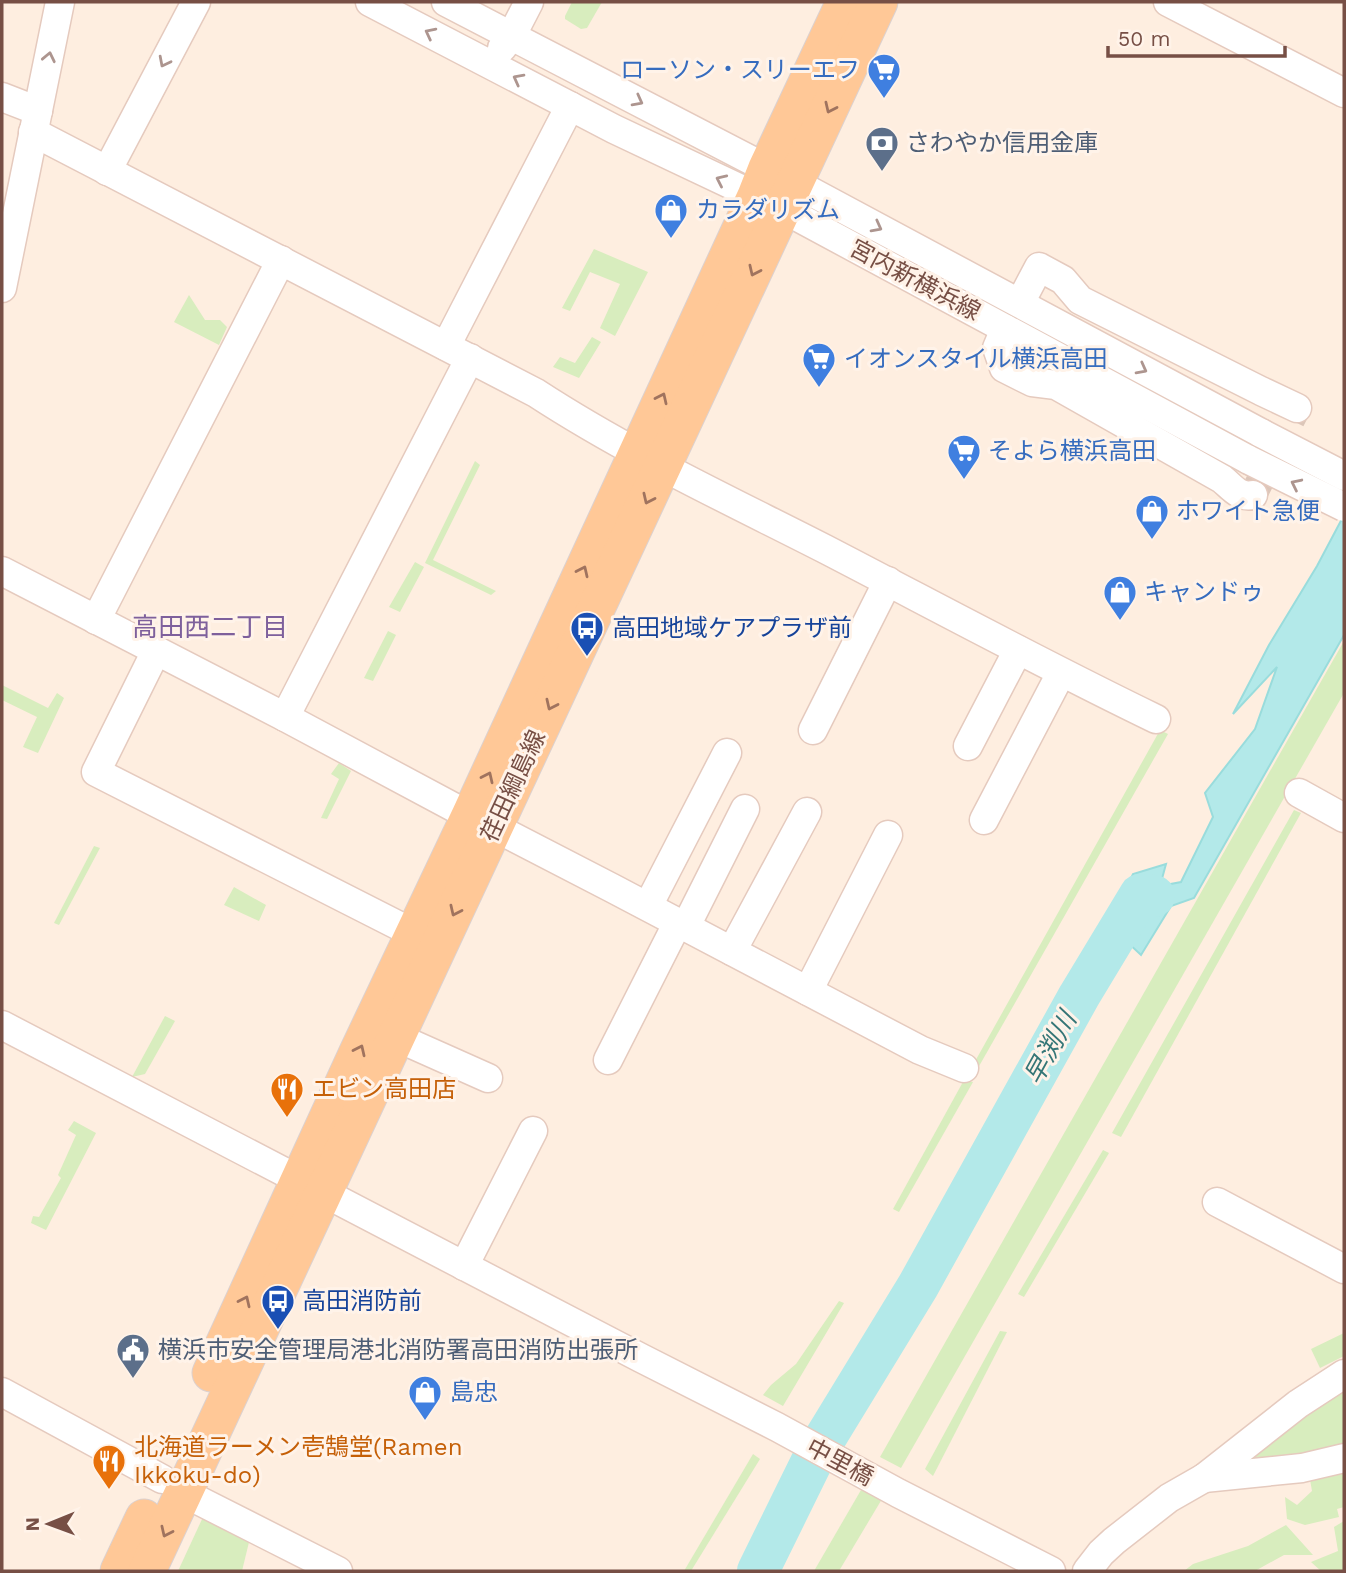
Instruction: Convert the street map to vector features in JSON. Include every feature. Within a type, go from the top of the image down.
[{"type":"main road","name":"荏田綱島線","points":[[119,1571],[173,1486],[312,1187],[396,1037],[482,821],[775,189],[845,2]]},
{"type":"main road","name":"荏田綱島線","points":[[775,189],[879,2]]},
{"type":"main road","name":"荏田綱島線","points":[[312,1187],[358,1052],[415,934],[482,821]]},
{"type":"main road","name":"荏田綱島線","points":[[147,1571],[173,1486]]},
{"type":"street","points":[[2,288],[5,253],[36,122],[60,2]]},
{"type":"street","points":[[107,171],[196,2]]},
{"type":"street","name":"宮内新横浜線","points":[[370,2],[614,129],[775,189],[1020,303],[1344,477]]},
{"type":"street","name":"宮内新横浜線","points":[[446,2],[504,31],[775,189],[1005,329],[1249,460],[1344,507]]},
{"type":"street","points":[[489,64],[504,31],[509,2]]},
{"type":"street","points":[[504,31],[529,2]]},
{"type":"street","points":[[1168,2],[1344,93]]},
{"type":"street","points":[[2,97],[107,171],[536,393],[650,460],[1061,673],[1156,719]]},
{"type":"street","points":[[285,717],[458,352],[570,106]]},
{"type":"street","points":[[96,620],[281,260]]},
{"type":"street","points":[[1020,303],[1039,267],[1063,280],[1080,300],[1297,408]]},
{"type":"street","points":[[1005,329],[997,348],[1004,368],[1032,382],[1056,385],[1222,479],[1237,493],[1253,495]]},
{"type":"street","points":[[2,571],[920,1050],[964,1068]]},
{"type":"street","points":[[813,730],[888,582]]},
{"type":"street","points":[[968,746],[1018,650]]},
{"type":"street","points":[[156,651],[96,772],[415,934]]},
{"type":"street","points":[[984,820],[1061,673]]},
{"type":"street","points":[[648,906],[727,753]]},
{"type":"street","points":[[1298,793],[1344,818]]},
{"type":"street","points":[[608,1060],[745,809]]},
{"type":"street","points":[[732,951],[807,812]]},
{"type":"street","points":[[808,990],[888,835]]},
{"type":"street","name":"中里橋","points":[[2,1025],[1051,1571]]},
{"type":"street","points":[[396,1037],[488,1078]]},
{"type":"street","points":[[464,1266],[533,1131]]},
{"type":"street","points":[[1217,1202],[1344,1269]]},
{"type":"street","points":[[1087,1571],[1114,1541],[1169,1498],[1204,1478],[1298,1404],[1344,1374]]},
{"type":"street","points":[[2,1392],[173,1486],[338,1571]]},
{"type":"street","points":[[1204,1478],[1302,1468],[1344,1458]]},
{"type":"green space","points":[[572,2],[602,2],[587,28],[581,29],[565,19]]},
{"type":"green space","points":[[594,249],[648,272],[615,336],[600,328],[620,284],[590,272],[570,311],[562,308]]},
{"type":"green space","points":[[189,295],[205,320],[220,320],[227,327],[219,345],[174,322]]},
{"type":"green space","points":[[592,337],[601,342],[579,378],[553,367],[560,357],[575,363]]},
{"type":"green space","points":[[475,461],[480,465],[433,560],[496,591],[491,595],[425,563]]},
{"type":"green space","points":[[415,562],[424,567],[400,612],[389,607]]},
{"type":"green space","points":[[388,631],[396,635],[373,681],[364,678]]},
{"type":"green space","points":[[1344,641],[1344,693],[901,1468],[880,1457]]},
{"type":"green space","points":[[2,685],[48,708],[57,693],[64,698],[38,753],[23,747],[37,717],[2,700]]},
{"type":"green space","points":[[1160,730],[1168,734],[978,1068],[973,1065]]},
{"type":"green space","points":[[339,763],[351,771],[327,819],[321,818],[339,779],[331,774]]},
{"type":"green space","points":[[1294,810],[1301,813],[1121,1137],[1112,1133]]},
{"type":"green space","points":[[94,846],[100,848],[59,925],[54,923]]},
{"type":"green space","points":[[234,887],[266,905],[259,921],[224,905]]},
{"type":"green space","points":[[165,1016],[175,1021],[145,1074],[132,1077]]},
{"type":"green space","points":[[964,1080],[973,1082],[899,1212],[893,1209]]},
{"type":"green space","points":[[74,1121],[96,1133],[46,1230],[31,1223],[33,1216],[39,1217],[61,1178],[58,1175],[76,1135],[68,1130]]},
{"type":"green space","points":[[1103,1150],[1109,1153],[1024,1297],[1018,1294]]},
{"type":"green space","points":[[839,1301],[844,1303],[783,1406],[763,1395],[796,1364]]},
{"type":"green space","points":[[1000,1331],[1007,1332],[933,1476],[925,1469]]},
{"type":"green space","points":[[1344,1333],[1344,1356],[1320,1368],[1311,1349]]},
{"type":"green space","points":[[1344,1391],[1344,1445],[1312,1455],[1256,1462],[1253,1456]]},
{"type":"green space","points":[[753,1454],[760,1459],[691,1571],[684,1571]]},
{"type":"green space","points":[[1344,1467],[1344,1507],[1337,1509],[1339,1517],[1305,1525],[1287,1519],[1285,1497],[1297,1505],[1312,1491],[1309,1474]]},
{"type":"green space","points":[[861,1490],[882,1499],[839,1571],[814,1571]]},
{"type":"green space","points":[[203,1517],[250,1538],[242,1571],[178,1571]]},
{"type":"green space","points":[[1344,1521],[1344,1571],[1321,1571],[1311,1562],[1338,1551],[1334,1527]]},
{"type":"green space","points":[[1286,1525],[1313,1555],[1284,1555],[1255,1571],[1184,1571],[1193,1564],[1248,1546]]},
{"type":"water","points":[[1344,515],[1344,635],[1194,898],[1171,906],[1141,955],[1109,925],[1133,874],[1166,864],[1160,886],[1181,882],[1213,817],[1205,793],[1255,729],[1277,667],[1233,714],[1269,645]]},
{"type":"waterway","name":"早渕川","points":[[758,1571],[816,1453],[918,1286],[1079,996],[1140,895],[1154,896]]},
{"type":"tunnel","points":[[1253,495],[1297,408]]},
{"type":"place","name":"ローソン・スリーエフ","points":[[884,100]]},
{"type":"place","name":"さわやか信用金庫","points":[[882,173]]},
{"type":"place","name":"カラダリズム","points":[[671,240]]},
{"type":"place","name":"イオンスタイル横浜高田","points":[[819,389]]},
{"type":"place","name":"そよら横浜高田","points":[[964,481]]},
{"type":"place","name":"ホワイト急便","points":[[1152,541]]},
{"type":"place","name":"キャンドゥ","points":[[1120,622]]},
{"type":"place","name":"高田地域ケアプラザ前","points":[[587,658]]},
{"type":"place","name":"エビン高田店","points":[[287,1119]]},
{"type":"place","name":"高田消防前","points":[[278,1331]]},
{"type":"place","name":"横浜市安全管理局港北消防署高田消防出張所","points":[[133,1380]]},
{"type":"place","name":"島忠","points":[[425,1422]]},
{"type":"place","name":"北海道ラーメン壱鵠堂(Ramen Ikkoku-do)","points":[[109,1491]]},
{"type":"district","name":"高田西二丁目","points":[[210,627]]}]
